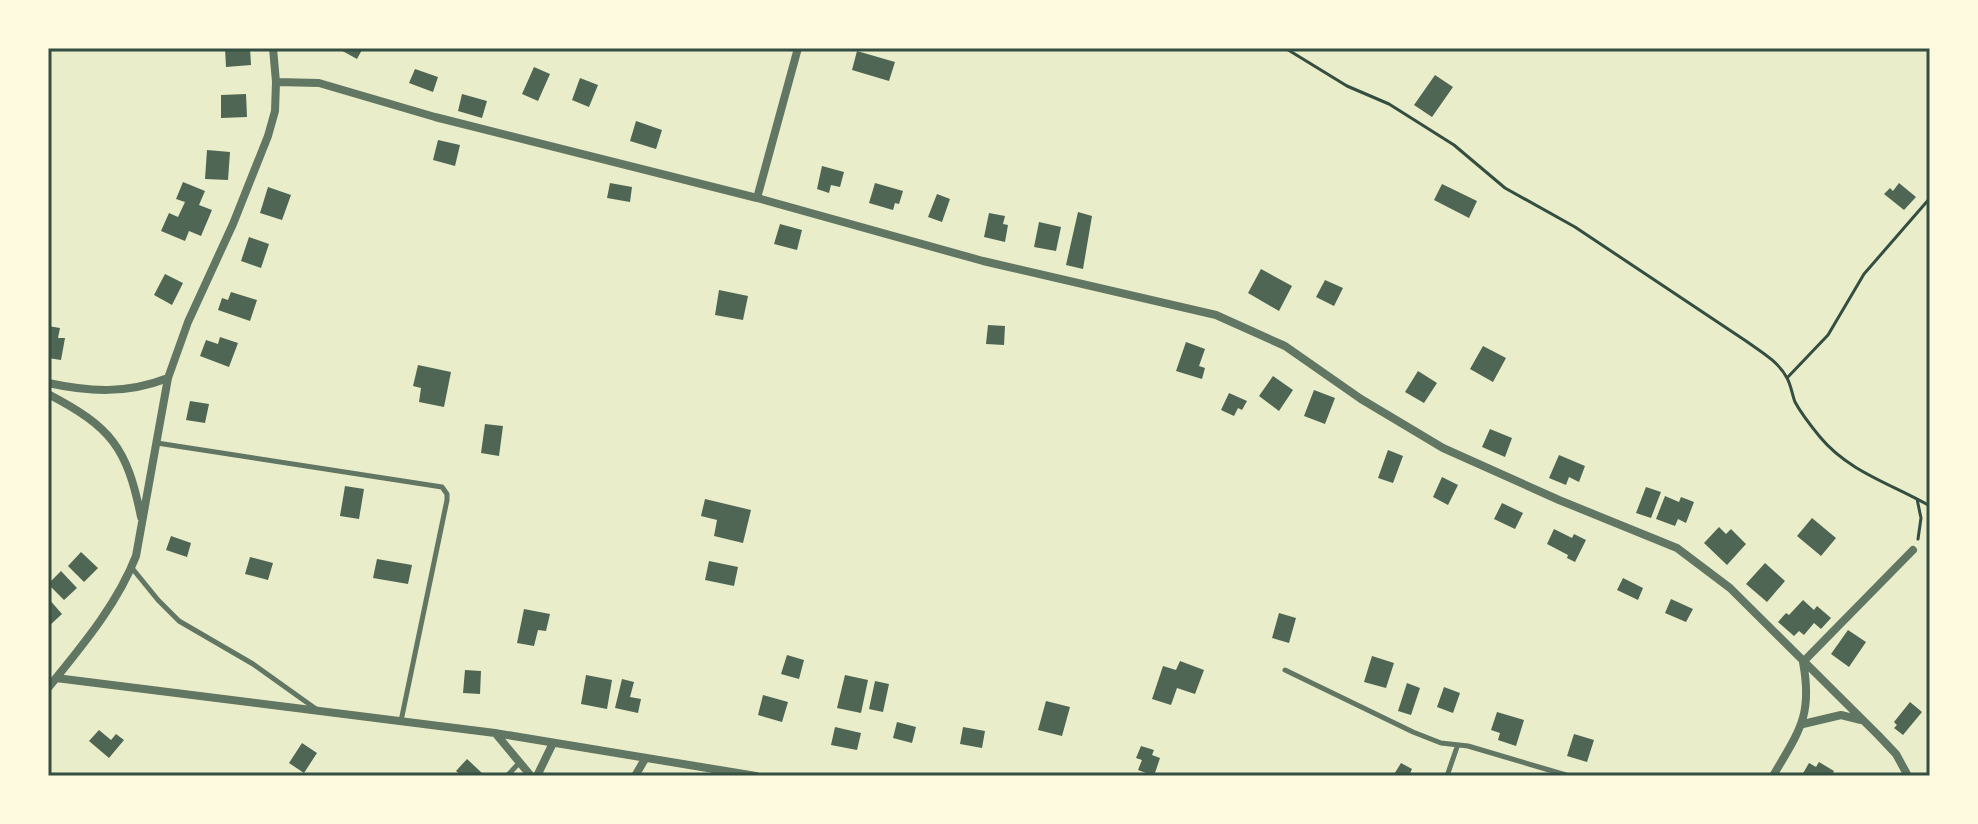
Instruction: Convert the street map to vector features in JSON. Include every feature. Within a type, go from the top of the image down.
[{"type":"street","points":[[48,688],[106,612],[125,584],[131,567],[168,378],[188,322],[233,224],[275,111],[273,48]]},
{"type":"street","points":[[757,198],[798,48]]},
{"type":"street","points":[[276,82],[319,83],[435,117],[757,198],[983,261],[1188,307],[1248,328],[1285,346],[1361,399],[1443,448],[1677,548],[1730,588],[1896,754],[1908,776]]},
{"type":"street","points":[[48,383],[95,391],[147,386],[168,378]]},
{"type":"street","points":[[48,394],[89,417],[106,431],[121,452],[134,484],[142,523]]},
{"type":"street","points":[[1803,662],[1913,550]]},
{"type":"street","points":[[1773,776],[1803,724],[1807,700],[1803,662]]},
{"type":"street","points":[[56,678],[495,733],[756,776]]},
{"type":"street","points":[[1803,724],[1841,715],[1861,720]]},
{"type":"street","points":[[495,733],[534,776],[553,743]]},
{"type":"street","points":[[635,776],[645,759]]},
{"type":"lane","points":[[157,443],[442,487],[447,500],[401,721]]},
{"type":"lane","points":[[131,567],[179,621],[253,664],[317,711]]},
{"type":"lane","points":[[1285,670],[1413,732],[1457,747],[1468,746],[1566,775]]},
{"type":"lane","points":[[1447,776],[1457,747]]},
{"type":"lane","points":[[507,776],[520,763]]},
{"type":"path","points":[[1285,48],[1347,86],[1389,104],[1454,145],[1505,188],[1575,227],[1746,341],[1772,360],[1787,378],[1795,400],[1822,440],[1845,461],[1870,477],[1930,506]]},
{"type":"path","points":[[1787,378],[1828,335],[1864,274],[1930,198]]},
{"type":"path","points":[[1913,550],[1920,534],[1917,499]]},
{"type":"building","points":[[225,48],[250,48],[251,65],[226,67]]},
{"type":"building","points":[[337,48],[363,48],[357,59]]},
{"type":"building","points":[[857,51],[895,62],[889,81],[852,70]]},
{"type":"building","points":[[534,67],[550,74],[538,101],[522,94]]},
{"type":"building","points":[[415,69],[438,77],[433,92],[409,83]]},
{"type":"building","points":[[1435,75],[1453,87],[1432,117],[1414,105]]},
{"type":"building","points":[[580,78],[598,85],[589,107],[572,100]]},
{"type":"building","points":[[246,94],[247,117],[221,118],[221,95]]},
{"type":"building","points":[[462,94],[487,101],[482,118],[458,111]]},
{"type":"building","points":[[636,121],[662,130],[656,149],[630,141]]},
{"type":"building","points":[[438,140],[460,145],[455,166],[433,160]]},
{"type":"building","points":[[207,150],[230,152],[228,180],[205,179]]},
{"type":"building","points":[[822,166],[844,172],[840,187],[831,185],[829,193],[817,189]]},
{"type":"building","points":[[183,182],[205,191],[199,205],[212,210],[201,236],[189,231],[185,241],[161,231],[169,213],[178,217],[185,202],[176,199]]},
{"type":"building","points":[[610,183],[632,187],[630,202],[607,198]]},
{"type":"building","points":[[875,183],[903,191],[899,204],[895,203],[893,210],[869,203]]},
{"type":"building","points":[[1899,183],[1916,197],[1904,210],[1884,194],[1890,188],[1893,191]]},
{"type":"building","points":[[1442,184],[1477,201],[1469,218],[1434,200]]},
{"type":"building","points":[[268,187],[291,195],[282,220],[260,213]]},
{"type":"building","points":[[937,194],[950,199],[942,222],[928,217]]},
{"type":"building","points":[[1078,212],[1092,216],[1083,269],[1066,265]]},
{"type":"building","points":[[989,213],[1005,216],[1003,224],[1008,225],[1005,242],[984,237]]},
{"type":"building","points":[[1039,222],[1061,227],[1056,251],[1034,247]]},
{"type":"building","points":[[780,224],[802,230],[797,250],[774,244]]},
{"type":"building","points":[[249,237],[269,244],[261,268],[241,261]]},
{"type":"building","points":[[1261,269],[1292,286],[1279,311],[1248,293]]},
{"type":"building","points":[[165,274],[183,283],[172,305],[154,295]]},
{"type":"building","points":[[1325,280],[1343,288],[1334,306],[1316,297]]},
{"type":"building","points":[[719,290],[748,296],[743,320],[715,315]]},
{"type":"building","points":[[231,292],[257,300],[250,321],[218,310],[222,298],[228,300]]},
{"type":"building","points":[[988,325],[1005,326],[1004,345],[986,344]]},
{"type":"building","points":[[48,326],[60,328],[58,338],[65,338],[61,360],[48,358]]},
{"type":"building","points":[[220,337],[238,343],[229,367],[200,356],[206,340],[218,344]]},
{"type":"building","points":[[1186,342],[1205,349],[1199,366],[1205,368],[1202,379],[1176,371]]},
{"type":"building","points":[[1483,346],[1506,358],[1493,382],[1470,369]]},
{"type":"building","points":[[418,365],[451,372],[444,407],[419,402],[421,388],[413,386]]},
{"type":"building","points":[[1418,371],[1437,383],[1424,403],[1405,392]]},
{"type":"building","points":[[1273,376],[1293,390],[1279,411],[1259,396]]},
{"type":"building","points":[[1314,390],[1335,398],[1325,424],[1304,416]]},
{"type":"building","points":[[1229,393],[1247,401],[1234,416],[1221,410]]},
{"type":"building","points":[[190,401],[209,404],[205,423],[186,420]]},
{"type":"building","points":[[485,424],[503,426],[499,456],[481,453]]},
{"type":"building","points":[[1490,429],[1512,438],[1505,457],[1482,447]]},
{"type":"building","points":[[1388,450],[1403,456],[1393,483],[1378,478]]},
{"type":"building","points":[[1559,455],[1585,466],[1579,482],[1569,477],[1566,485],[1549,478]]},
{"type":"building","points":[[1442,477],[1458,485],[1448,505],[1433,497]]},
{"type":"building","points":[[345,486],[364,489],[359,519],[340,516]]},
{"type":"building","points":[[1646,487],[1661,492],[1651,518],[1636,513]]},
{"type":"building","points":[[1665,496],[1679,502],[1681,497],[1694,502],[1686,523],[1678,519],[1675,526],[1656,519]]},
{"type":"building","points":[[705,499],[751,510],[743,543],[714,536],[717,520],[701,516]]},
{"type":"building","points":[[1502,503],[1523,513],[1515,529],[1494,519]]},
{"type":"building","points":[[1812,518],[1836,538],[1821,556],[1797,536]]},
{"type":"building","points":[[1719,527],[1726,534],[1731,529],[1746,544],[1727,565],[1704,543]]},
{"type":"building","points":[[1554,529],[1572,538],[1574,534],[1586,540],[1575,562],[1547,544]]},
{"type":"building","points":[[171,536],[191,543],[187,557],[166,550]]},
{"type":"building","points":[[81,552],[98,568],[84,582],[68,566]]},
{"type":"building","points":[[250,557],[273,563],[268,580],[245,574]]},
{"type":"building","points":[[377,559],[412,565],[408,584],[373,578]]},
{"type":"building","points":[[709,561],[738,567],[734,586],[705,580]]},
{"type":"building","points":[[1765,563],[1785,581],[1767,602],[1746,584]]},
{"type":"building","points":[[61,571],[77,588],[64,600],[48,584]]},
{"type":"building","points":[[1623,578],[1643,588],[1638,600],[1617,590]]},
{"type":"building","points":[[48,598],[62,614],[49,626],[48,624]]},
{"type":"building","points":[[1671,599],[1693,609],[1686,622],[1665,613]]},
{"type":"building","points":[[1803,600],[1814,610],[1817,606],[1831,618],[1821,629],[1814,623],[1804,635],[1799,631],[1794,636],[1778,622]]},
{"type":"building","points":[[524,609],[550,614],[546,631],[538,630],[534,646],[517,643]]},
{"type":"building","points":[[1279,613],[1296,618],[1289,643],[1272,638]]},
{"type":"building","points":[[1848,630],[1866,642],[1849,667],[1831,654]]},
{"type":"building","points":[[787,655],[804,660],[799,679],[781,674]]},
{"type":"building","points":[[1372,656],[1394,663],[1386,688],[1364,682]]},
{"type":"building","points":[[1180,661],[1204,670],[1195,694],[1177,688],[1171,705],[1152,699],[1163,666],[1176,670]]},
{"type":"building","points":[[465,670],[481,671],[480,694],[463,693]]},
{"type":"building","points":[[586,675],[612,680],[607,709],[581,704]]},
{"type":"building","points":[[845,675],[868,680],[861,713],[837,708]]},
{"type":"building","points":[[622,679],[634,682],[630,697],[641,699],[638,713],[615,708]]},
{"type":"building","points":[[875,681],[889,684],[883,712],[869,709]]},
{"type":"building","points":[[1407,683],[1420,688],[1411,715],[1398,711]]},
{"type":"building","points":[[1444,687],[1460,693],[1453,713],[1437,707]]},
{"type":"building","points":[[763,695],[788,702],[782,722],[758,715]]},
{"type":"building","points":[[1046,701],[1070,707],[1062,736],[1038,730]]},
{"type":"building","points":[[1910,702],[1922,712],[1903,735],[1894,728],[1897,725],[1894,722]]},
{"type":"building","points":[[1497,712],[1524,720],[1516,746],[1498,740],[1500,733],[1491,730]]},
{"type":"building","points":[[897,722],[916,727],[912,743],[893,738]]},
{"type":"building","points":[[835,727],[861,733],[857,750],[831,745]]},
{"type":"building","points":[[963,727],[985,731],[982,748],[960,744]]},
{"type":"building","points":[[99,730],[111,740],[116,734],[124,740],[109,758],[89,741]]},
{"type":"building","points":[[1574,734],[1594,740],[1587,762],[1567,756]]},
{"type":"building","points":[[302,743],[317,753],[304,773],[289,763]]},
{"type":"building","points":[[1141,746],[1154,750],[1152,755],[1160,758],[1154,776],[1138,770],[1142,760],[1136,758]]},
{"type":"building","points":[[467,759],[482,773],[480,776],[462,776],[456,771]]},
{"type":"building","points":[[1819,762],[1834,771],[1831,776],[1802,775],[1809,763],[1816,767]]},
{"type":"building","points":[[1401,763],[1412,769],[1409,776],[1393,776]]}]
